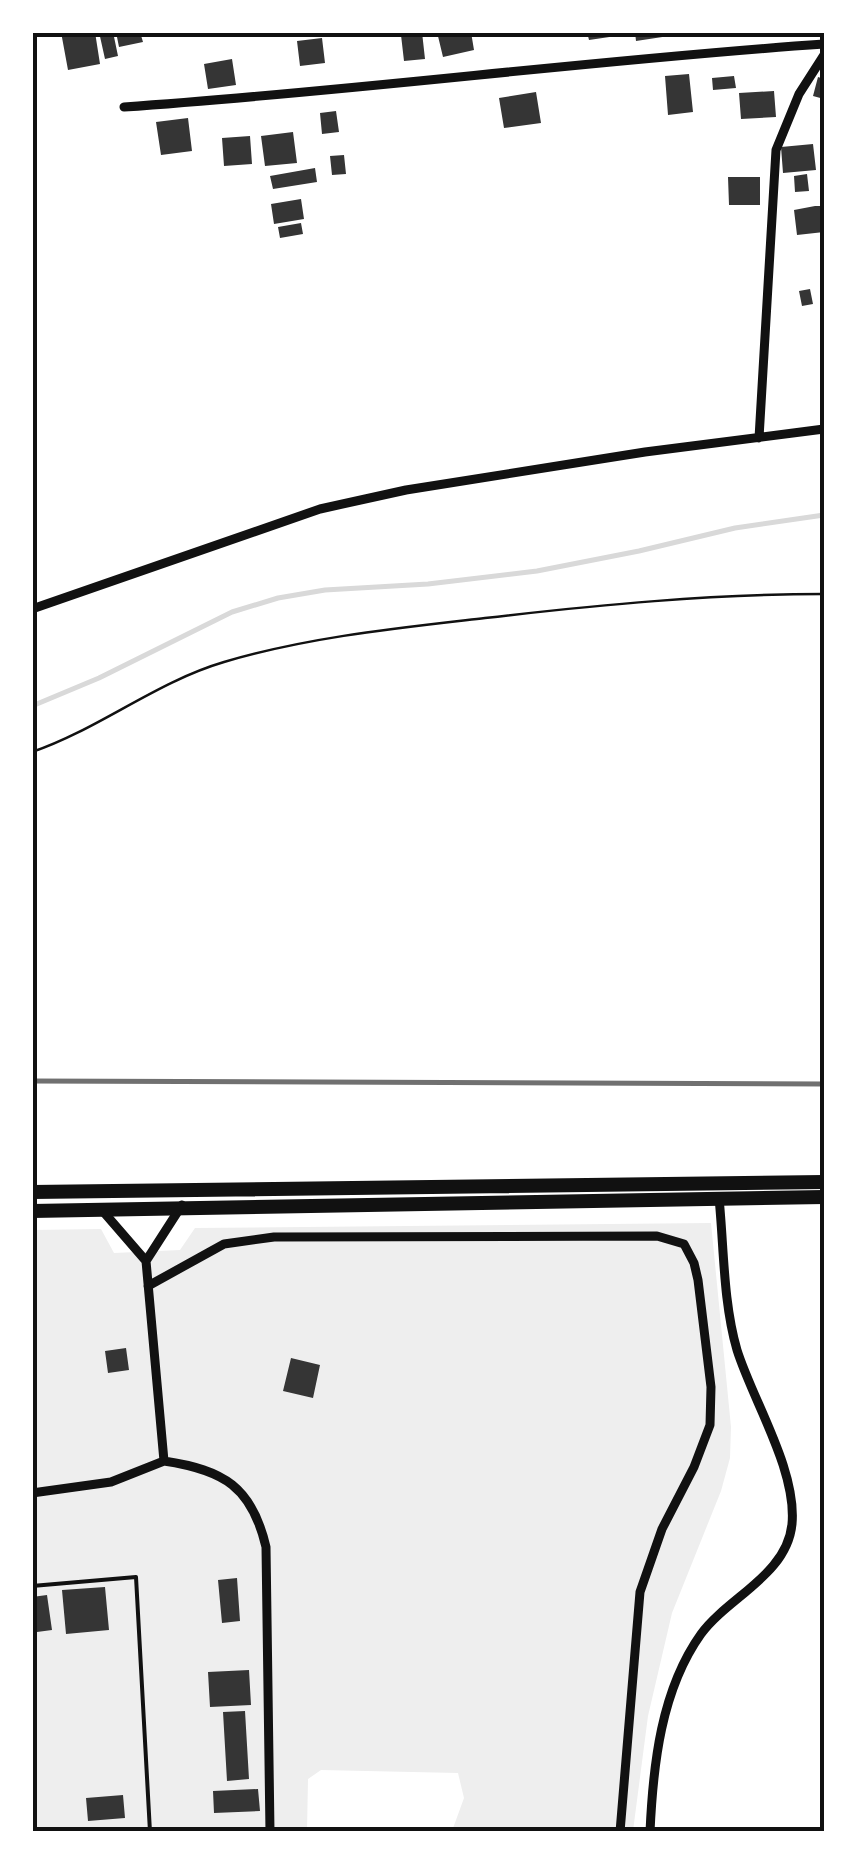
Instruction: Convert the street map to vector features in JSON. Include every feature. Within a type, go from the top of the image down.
[{"type":"highway","points":[[32,1192],[824,1182]]},
{"type":"highway","points":[[32,1210],[824,1196]]},
{"type":"street","points":[[124,108],[824,44]]},
{"type":"street","points":[[759,438],[776,150],[799,94],[824,55]]},
{"type":"street","points":[[32,609],[320,508],[406,490],[645,452],[824,430]]},
{"type":"street","points":[[650,1832],[654,1757],[686,1661],[713,1619],[770,1570],[784,1550],[792,1527],[791,1499],[769,1427],[737,1349],[720,1198]]},
{"type":"street","points":[[146,1261],[182,1206]]},
{"type":"street","points":[[100,1207],[146,1261],[164,1461]]},
{"type":"street","points":[[148,1286],[224,1244],[274,1238],[657,1236],[684,1244],[694,1263],[701,1303],[711,1387],[710,1426],[662,1529],[640,1592],[620,1832]]},
{"type":"street","points":[[32,1494],[111,1482],[164,1461],[188,1464],[226,1479],[253,1504],[260,1520],[268,1570],[270,1832]]},
{"type":"lane","points":[[32,1586],[136,1577],[150,1832]]},
{"type":"path","points":[[32,752],[186,676],[223,662],[297,644],[623,602],[824,594]]},
{"type":"shaded area","points":[[711,1223],[731,1427],[730,1458],[721,1491],[672,1613],[648,1716],[633,1831],[452,1831],[464,1798],[458,1773],[321,1770],[308,1779],[307,1831],[33,1831],[32,1230],[101,1229],[114,1253],[180,1250],[195,1228]]},
{"type":"building","points":[[61,32],[95,32],[100,64],[68,70]]},
{"type":"building","points":[[99,32],[113,32],[118,56],[105,59]]},
{"type":"building","points":[[116,32],[140,32],[143,42],[119,47]]},
{"type":"building","points":[[422,32],[425,59],[404,61],[401,35]]},
{"type":"building","points":[[437,32],[471,32],[474,50],[443,57]]},
{"type":"building","points":[[587,32],[623,32],[623,35],[589,40]]},
{"type":"building","points":[[635,32],[669,32],[669,36],[636,41]]},
{"type":"building","points":[[322,38],[325,63],[300,66],[297,41]]},
{"type":"building","points":[[232,59],[236,85],[208,89],[204,64]]},
{"type":"building","points":[[689,74],[693,112],[668,115],[665,76]]},
{"type":"building","points":[[734,76],[736,88],[713,90],[712,78]]},
{"type":"building","points":[[818,77],[824,79],[824,99],[813,96]]},
{"type":"building","points":[[774,91],[776,117],[741,119],[739,93]]},
{"type":"building","points":[[536,92],[541,123],[504,128],[499,98]]},
{"type":"building","points":[[336,111],[339,132],[322,134],[320,113]]},
{"type":"building","points":[[188,118],[192,151],[161,155],[156,122]]},
{"type":"building","points":[[293,132],[297,163],[265,166],[261,136]]},
{"type":"building","points":[[250,136],[252,164],[224,166],[222,138]]},
{"type":"building","points":[[813,144],[816,170],[783,173],[781,147]]},
{"type":"building","points":[[344,155],[346,174],[332,175],[330,156]]},
{"type":"building","points":[[315,168],[317,182],[273,189],[270,176]]},
{"type":"building","points":[[807,174],[809,191],[795,192],[794,176]]},
{"type":"building","points":[[728,177],[760,177],[760,205],[729,205]]},
{"type":"building","points":[[301,199],[304,219],[274,224],[271,204]]},
{"type":"building","points":[[824,206],[824,232],[797,235],[794,210]]},
{"type":"building","points":[[301,223],[303,234],[280,238],[278,227]]},
{"type":"building","points":[[810,289],[813,304],[802,306],[799,291]]},
{"type":"building","points":[[126,1348],[129,1370],[108,1373],[105,1351]]},
{"type":"building","points":[[291,1358],[320,1365],[313,1398],[283,1391]]},
{"type":"building","points":[[237,1578],[240,1621],[222,1623],[218,1580]]},
{"type":"building","points":[[105,1587],[109,1630],[66,1634],[62,1590]]},
{"type":"building","points":[[47,1595],[52,1630],[37,1632],[32,1597]]},
{"type":"building","points":[[249,1670],[251,1705],[210,1707],[208,1672]]},
{"type":"building","points":[[245,1711],[249,1779],[227,1781],[223,1712]]},
{"type":"building","points":[[258,1789],[260,1811],[214,1813],[213,1791]]},
{"type":"building","points":[[123,1795],[125,1818],[88,1821],[86,1798]]},
{"type":"waterway","points":[[32,706],[99,678],[232,612],[278,598],[325,590],[428,584],[537,571],[735,528],[824,515]]},
{"type":"railway","points":[[32,1081],[824,1084]]}]
